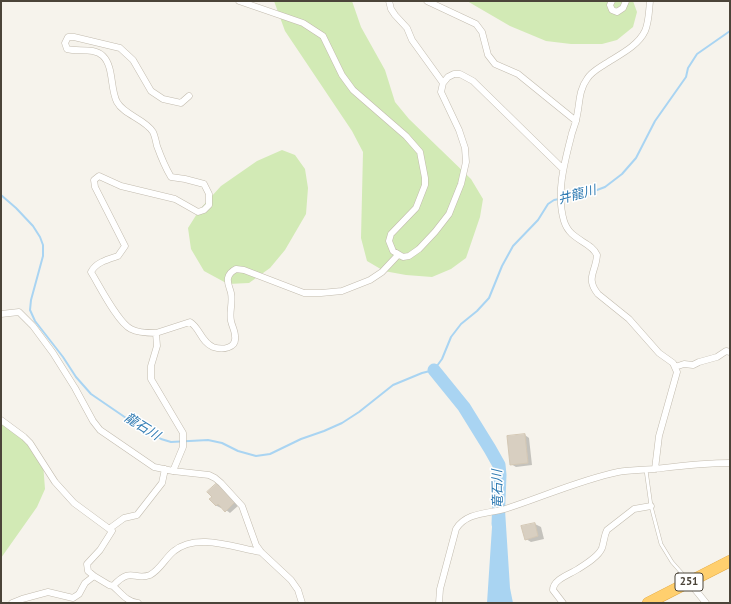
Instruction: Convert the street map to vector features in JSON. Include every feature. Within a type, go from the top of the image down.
[{"type":"highway","name":"251","points":[[648,603],[730,561]]},
{"type":"street","points":[[239,1],[303,23],[323,36],[342,75],[353,90],[406,136],[420,152],[425,185],[416,208],[391,234],[389,241],[390,246],[398,255],[403,257],[409,256],[419,249],[436,232],[449,214],[466,162],[465,148],[460,130],[441,92],[442,83],[412,40],[407,28],[395,15],[390,1]]},
{"type":"street","points":[[427,1],[476,24],[482,32],[488,55],[495,64],[518,74],[576,121]]},
{"type":"street","points":[[612,1],[610,5],[612,10],[617,12],[623,8],[626,1]]},
{"type":"street","points":[[650,1],[645,30],[640,38],[633,45],[592,73],[582,89],[579,98],[576,121],[563,169],[561,197],[564,221],[567,228],[571,234],[592,248],[597,255],[591,279],[594,290],[629,319],[659,353],[673,363],[677,372],[659,436],[655,469]]},
{"type":"street","points":[[189,96],[182,103],[163,99],[151,91],[133,60],[120,48],[74,37],[68,37],[65,43],[67,49],[74,51],[96,51],[104,56],[109,66],[117,102],[122,108],[143,122],[153,132],[164,166],[171,177],[204,184],[209,194],[209,205],[204,210],[198,212],[175,199],[121,186],[99,176],[94,180],[94,187],[125,246],[118,256],[109,258],[94,266],[91,272],[123,324],[132,330],[156,333],[190,322],[205,342],[222,349],[231,346],[235,341],[230,315],[231,294],[228,282],[229,274],[236,269],[244,270],[304,293],[321,293],[342,291],[370,280],[382,272],[398,255]]},
{"type":"street","points":[[442,83],[454,74],[460,74],[473,80],[563,169]]},
{"type":"street","points":[[1,314],[19,312],[33,326],[53,353],[75,388],[93,421],[100,430],[154,467],[165,470],[209,475],[221,482],[242,506],[256,545],[261,552],[291,580],[298,590],[302,603]]},
{"type":"street","points":[[156,333],[157,346],[151,366],[151,379],[183,433],[183,445],[172,471]]},
{"type":"street","points":[[675,367],[684,364],[693,365],[698,362],[718,357],[726,351],[730,352]]},
{"type":"street","points":[[1,420],[30,443],[55,482],[74,503],[112,531],[100,550],[88,564],[88,571],[109,585],[114,586],[126,598],[138,603]]},
{"type":"street","points":[[439,603],[440,589],[456,529],[459,524],[466,520],[485,512],[506,509],[566,487],[618,472],[693,464],[730,463]]},
{"type":"street","points":[[109,529],[124,518],[137,515],[162,483],[165,470]]},
{"type":"street","points":[[562,603],[553,590],[553,586],[556,582],[598,554],[602,549],[605,534],[612,526],[634,509],[651,506]]},
{"type":"street","points":[[114,586],[122,577],[130,574],[143,576],[150,574],[155,571],[174,550],[191,543],[202,541],[261,552]]},
{"type":"street","points":[[12,603],[48,592],[73,598],[79,594],[85,583],[94,576]]},
{"type":"street","points":[[689,582],[706,603]]},
{"type":"lane","points":[[646,470],[651,506],[661,544],[672,562],[689,582]]},
{"type":"green space","points":[[274,1],[352,1],[361,27],[385,70],[395,102],[409,119],[471,179],[483,199],[480,217],[466,258],[451,269],[432,277],[406,275],[384,271],[367,261],[361,238],[363,152],[352,131],[285,31]]},
{"type":"green space","points":[[467,1],[633,1],[637,12],[633,27],[617,40],[602,44],[571,44],[546,41],[510,26]]},
{"type":"green space","points":[[282,150],[295,155],[305,169],[308,188],[306,214],[285,250],[270,268],[249,283],[228,284],[204,271],[191,249],[188,228],[200,209],[221,186],[257,161]]},
{"type":"green space","points":[[1,421],[4,421],[17,428],[31,440],[43,463],[45,489],[37,507],[1,558]]},
{"type":"water","points":[[505,510],[510,588],[513,603],[487,603],[493,512]]},
{"type":"building","points":[[525,434],[528,463],[510,465],[507,436]]},
{"type":"building","points":[[217,483],[235,502],[225,512],[218,504],[216,506],[209,499],[212,497],[207,492]]},
{"type":"building","points":[[535,523],[538,536],[525,540],[521,526]]},
{"type":"waterway","name":"龍石川","points":[[1,195],[33,226],[43,245],[43,256],[31,300],[30,310],[35,321],[63,357],[76,377],[91,394],[129,420],[161,439],[171,442],[208,440],[222,443],[238,451],[256,456],[270,454],[301,439],[342,423],[359,412],[393,385],[422,373],[434,370],[442,359],[451,337],[461,324],[477,311],[489,298],[502,266],[513,246],[538,220],[548,204],[554,200],[589,193],[605,187],[622,174],[636,158],[655,121],[686,77],[688,68],[697,54],[730,31]]},
{"type":"waterway","name":"竜石川","points":[[434,370],[464,407],[499,465],[498,524]]},
{"type":"water label","name":"井龍川","points":[[577,195]]}]
